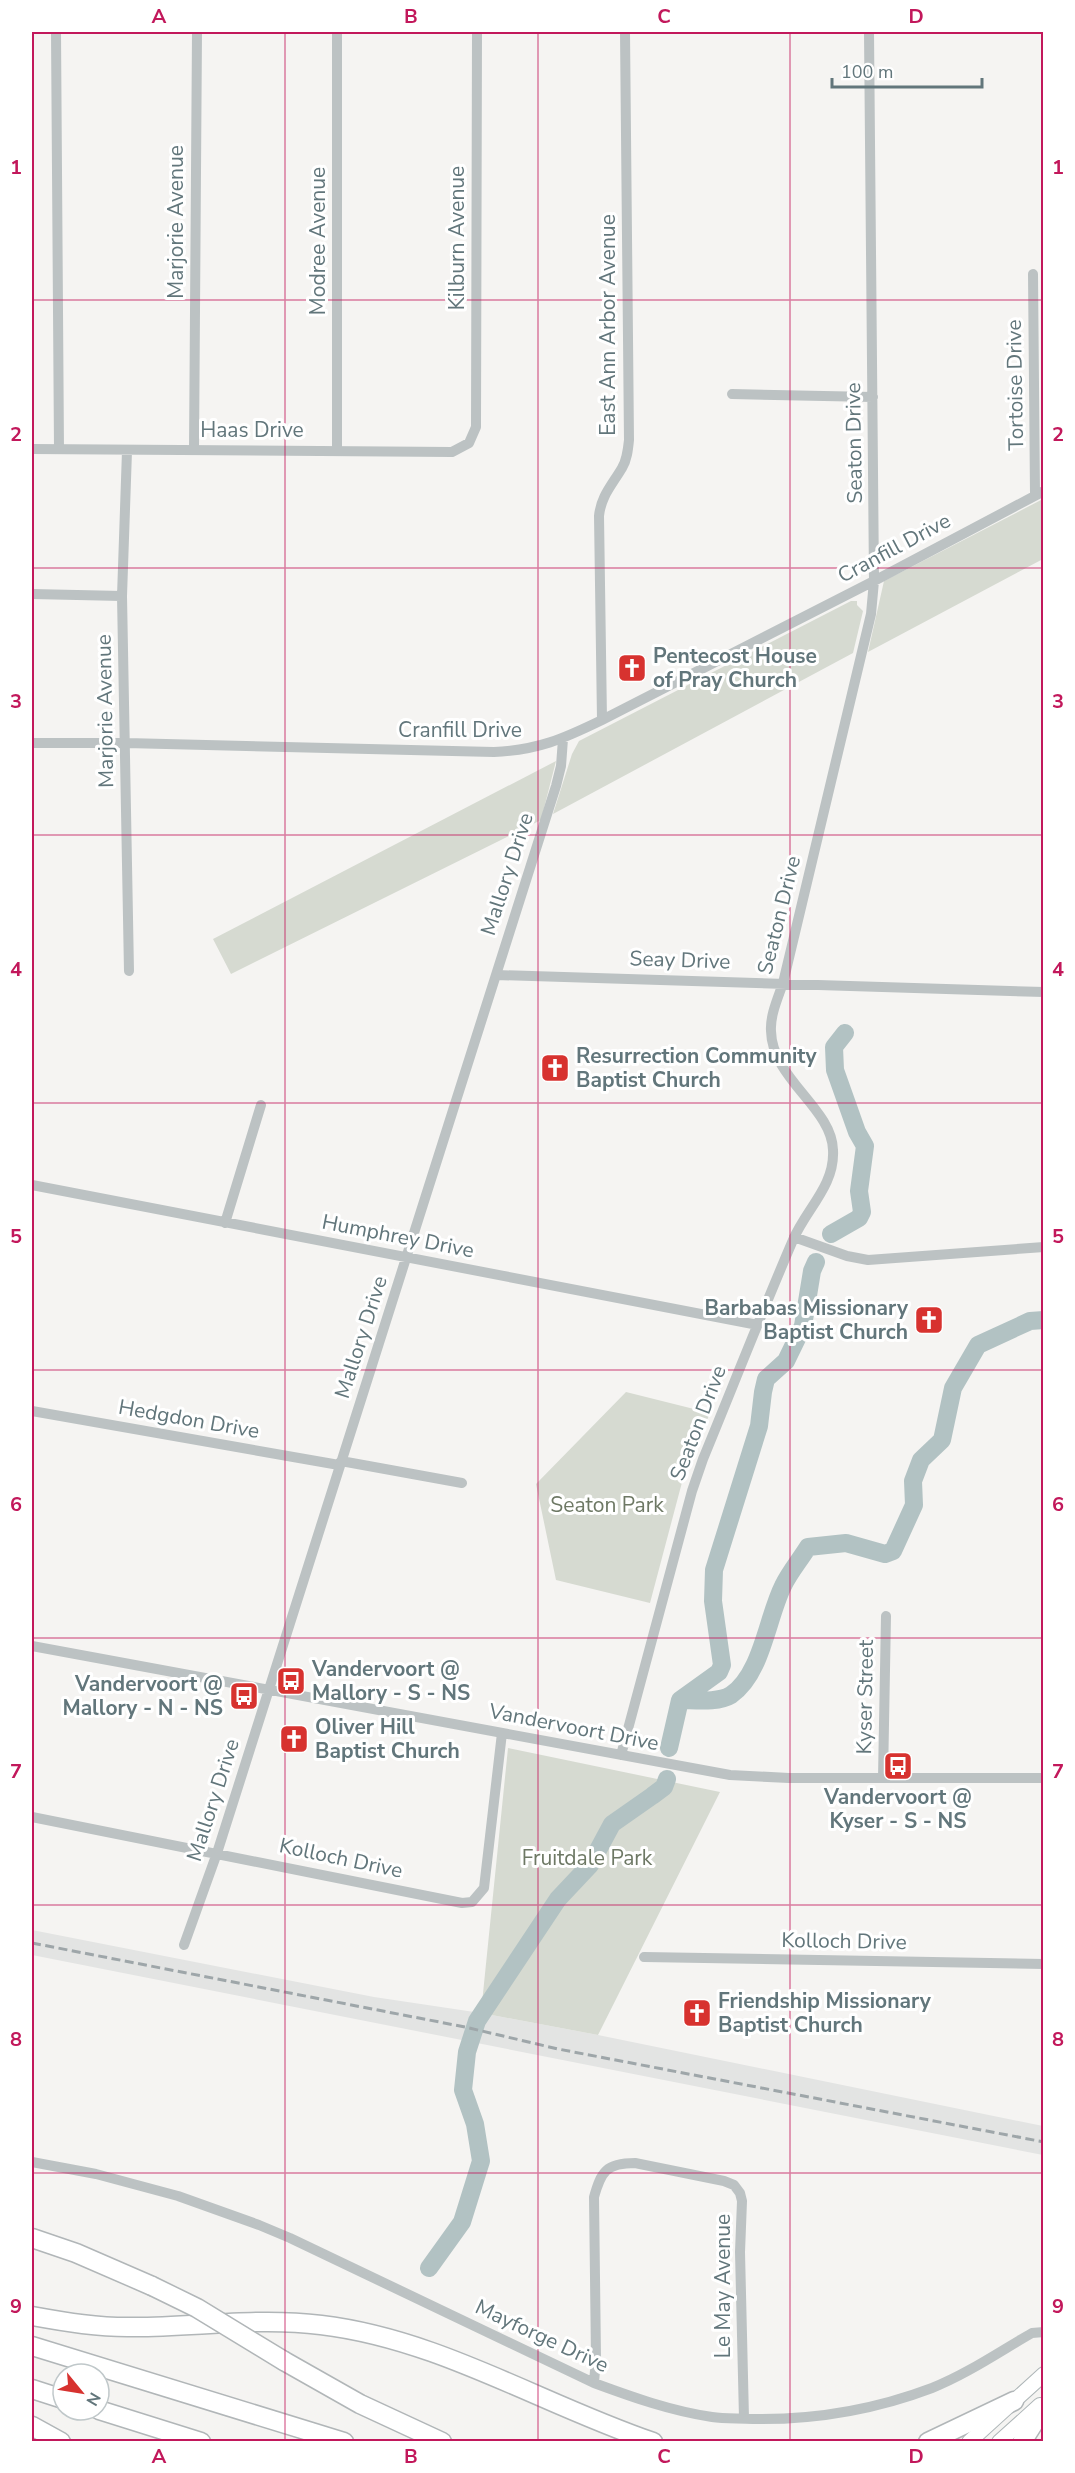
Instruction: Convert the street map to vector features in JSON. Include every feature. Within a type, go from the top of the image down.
[{"type":"highway","points":[[32,2238],[85,2256],[197,2308],[360,2404],[442,2442]]},
{"type":"highway","points":[[32,2316],[91,2325],[133,2327],[284,2322],[358,2331],[433,2351],[653,2442]]},
{"type":"highway","points":[[32,2346],[344,2442]]},
{"type":"highway","points":[[32,2389],[51,2395]]},
{"type":"highway","points":[[928,2442],[1014,2401]]},
{"type":"highway","points":[[1022,2442],[1044,2407]]},
{"type":"highway","points":[[111,2414],[201,2442]]},
{"type":"highway","points":[[32,2426],[61,2442]]},
{"type":"main road","points":[[969,2442],[1044,2374]]},
{"type":"main road","points":[[999,2442],[1044,2402]]},
{"type":"street","points":[[56,32],[59,449]]},
{"type":"street","name":"Marjorie Avenue","points":[[195,450],[197,32]]},
{"type":"street","name":"Modree Avenue","points":[[337,32],[337,450]]},
{"type":"street","name":"Kilburn Avenue","points":[[469,443],[476,427],[477,32]]},
{"type":"street","name":"East Ann Arbor Avenue","points":[[602,720],[600,504],[623,467],[629,440],[625,32]]},
{"type":"street","name":"Seaton Drive","points":[[621,1755],[692,1491],[794,1237],[804,1217],[824,1190],[831,1174],[834,1149],[821,1119],[777,1060],[770,1033],[871,614],[874,581],[869,32]]},
{"type":"street","name":"Tortoise Drive","points":[[1033,274],[1040,493]]},
{"type":"street","points":[[732,394],[873,397]]},
{"type":"street","name":"Haas Drive","points":[[32,449],[452,452],[469,443]]},
{"type":"street","name":"Marjorie Avenue","points":[[127,451],[122,596],[129,971]]},
{"type":"street","name":"Cranfill Drive","points":[[32,743],[126,743],[494,752],[532,749],[563,739],[602,720],[1040,493]]},
{"type":"street","points":[[32,594],[122,596]]},
{"type":"street","name":"Mallory Drive","points":[[184,1945],[217,1853],[340,1463],[408,1257],[556,786],[561,766],[563,739]]},
{"type":"street","name":"Seay Drive","points":[[496,975],[1044,992]]},
{"type":"street","points":[[225,1223],[261,1106]]},
{"type":"street","name":"Humphrey Drive","points":[[32,1185],[758,1325]]},
{"type":"street","points":[[794,1237],[847,1256],[868,1260],[1044,1247]]},
{"type":"street","name":"Hedgdon Drive","points":[[32,1410],[462,1483]]},
{"type":"street","name":"Kyser Street","points":[[884,1778],[886,1616]]},
{"type":"street","name":"Vandervoort Drive","points":[[32,1646],[705,1771],[757,1778],[1044,1778]]},
{"type":"street","name":"Kolloch Drive","points":[[32,1817],[462,1903],[472,1902],[484,1888],[502,1733]]},
{"type":"street","name":"Kolloch Drive","points":[[644,1957],[1044,1964]]},
{"type":"street","name":"Mayforge Drive","points":[[32,2162],[96,2174],[178,2196],[270,2229],[594,2383],[691,2414],[715,2418],[811,2418],[856,2411],[932,2388],[965,2372],[1032,2333],[1044,2332]]},
{"type":"street","name":"Le May Avenue","points":[[594,2383],[596,2358],[594,2197],[603,2173],[611,2166],[623,2163],[724,2181],[734,2185],[740,2193],[744,2418]]},
{"type":"shaded area","points":[[32,1930],[374,1997],[481,2013],[598,2035],[1043,2126],[1043,2155],[32,1955]]},
{"type":"green space","points":[[1043,499],[1043,559],[868,652],[884,581]]},
{"type":"green space","points":[[851,601],[857,601],[857,605],[863,611],[853,653],[553,814],[572,754],[579,741]]},
{"type":"green space","points":[[556,761],[541,820],[231,974],[213,939]]},
{"type":"green space","name":"Seaton Park","points":[[626,1392],[710,1413],[685,1471],[650,1603],[556,1580],[536,1484]]},
{"type":"green space","name":"Fruitdale Park","points":[[508,1748],[720,1792],[598,2035],[481,2013]]},
{"type":"waterway","points":[[831,1234],[859,1218],[862,1212],[859,1191],[865,1146],[857,1132],[835,1070],[834,1047],[845,1033]]},
{"type":"waterway","points":[[680,1700],[719,1672],[722,1665],[713,1601],[714,1570],[759,1426],[766,1379],[786,1361],[803,1326],[812,1271],[816,1262]]},
{"type":"waterway","points":[[669,1748],[680,1700],[726,1698],[741,1686],[750,1674],[763,1645],[777,1599],[788,1576],[808,1547],[846,1543],[885,1554],[893,1551],[914,1505],[913,1481],[921,1460],[942,1440],[953,1388],[978,1345],[1030,1321],[1044,1320]]},
{"type":"waterway","points":[[429,2268],[462,2222],[481,2161],[475,2124],[463,2090],[467,2052],[477,2021],[558,1899],[590,1865],[612,1824],[664,1787],[667,1779]]},
{"type":"railway","points":[[32,1943],[465,2027],[558,2049],[1044,2142]]},
{"type":"place","name":"Pentecost House of Pray Church","points":[[632,668]]},
{"type":"place","name":"Resurrection Community Baptist Church","points":[[555,1068]]},
{"type":"place","name":"Barbabas Missionary Baptist Church","points":[[929,1320]]},
{"type":"place","name":"Vandervoort @ Mallory - S - NS","points":[[291,1681]]},
{"type":"place","name":"Vandervoort @ Mallory - N - NS","points":[[244,1696]]},
{"type":"place","name":"Oliver Hill Baptist Church","points":[[294,1739]]},
{"type":"place","name":"Vandervoort @ Kyser - S - NS","points":[[898,1766]]},
{"type":"place","name":"Friendship Missionary Baptist Church","points":[[697,2013]]}]
